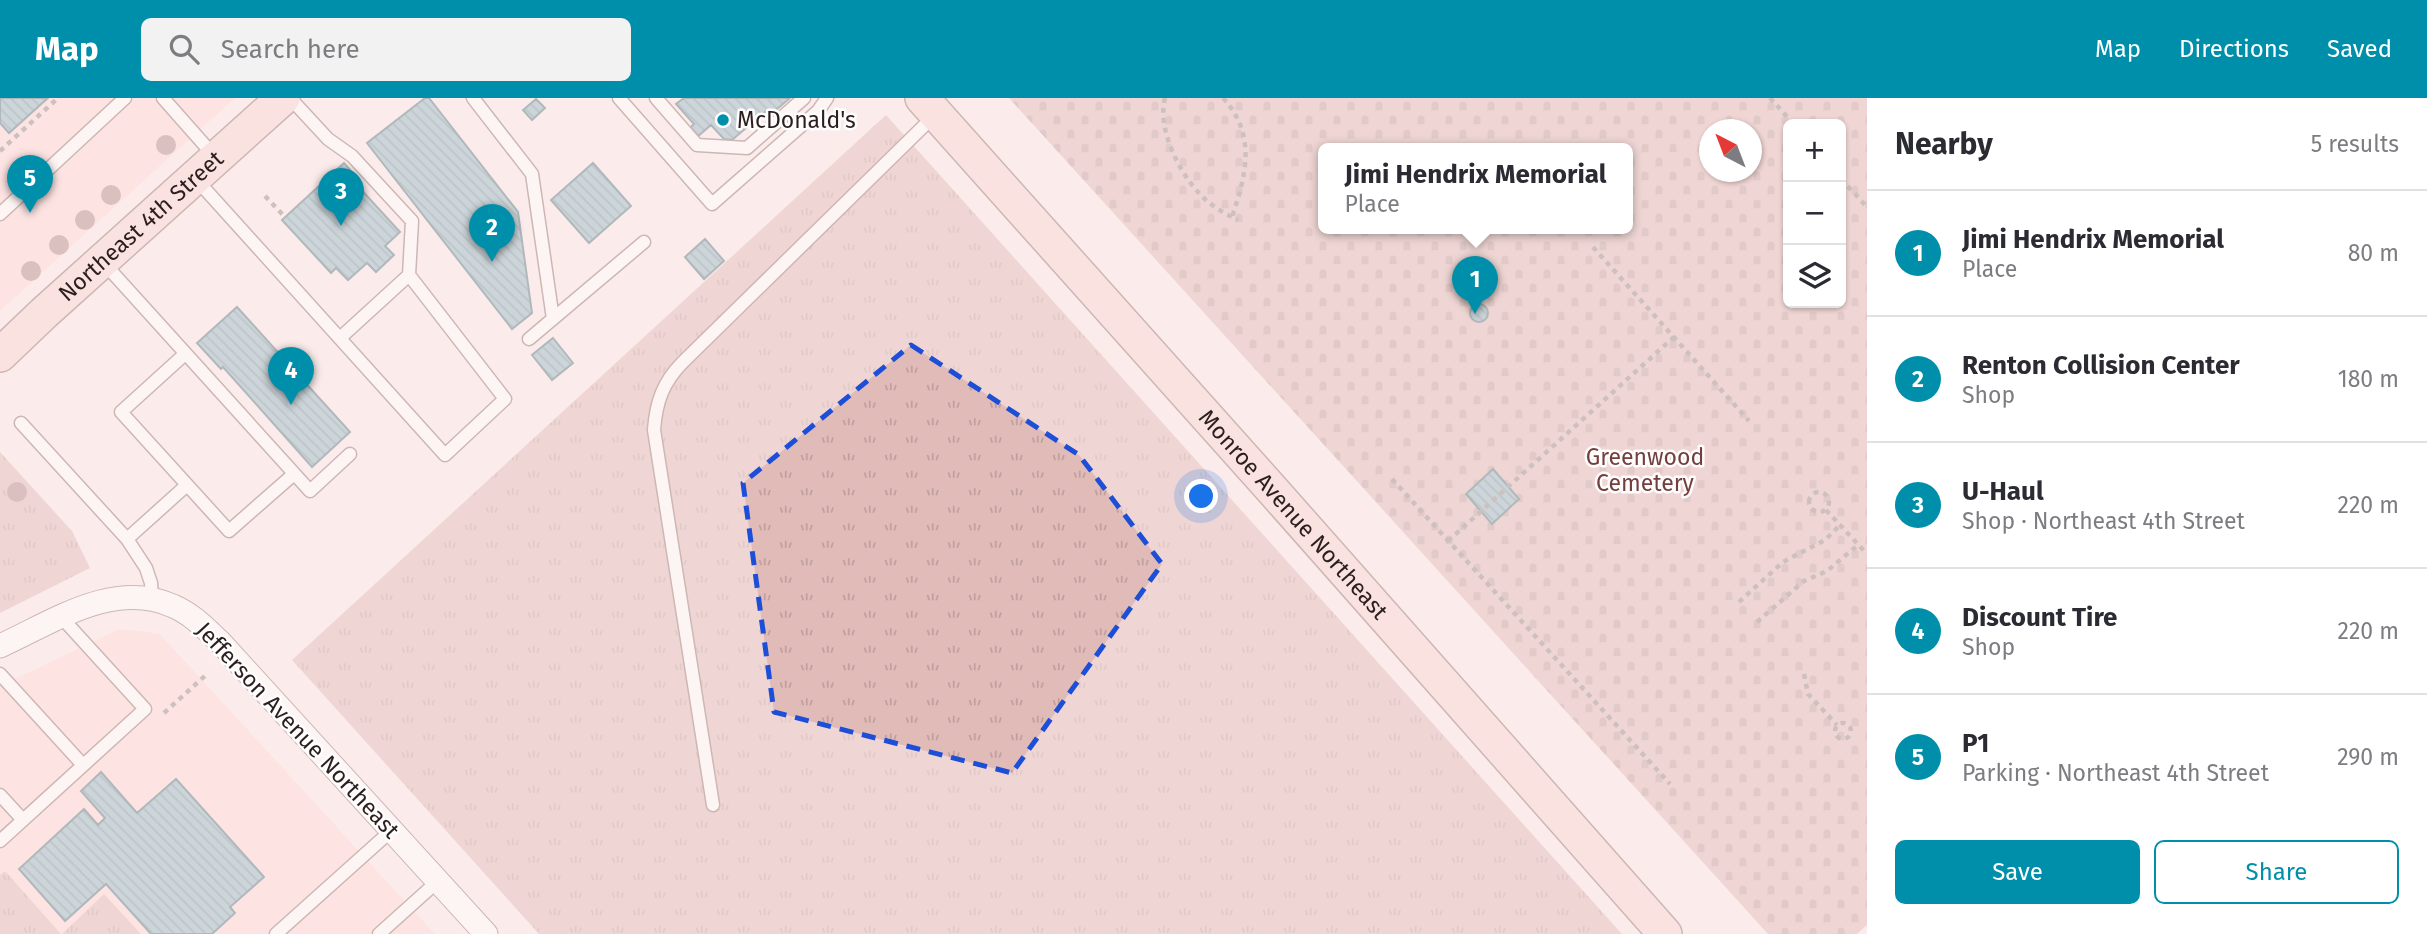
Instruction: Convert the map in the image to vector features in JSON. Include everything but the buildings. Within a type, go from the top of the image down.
[{"type":"street","name":"Northeast 4th Street","points":[[0,355],[283,98]]},
{"type":"street","name":"Monroe Avenue Northeast","points":[[929,106],[1665,934]]},
{"type":"street","name":"Jefferson Avenue Northeast","points":[[0,646],[102,601],[128,596],[152,598],[174,606],[196,619],[486,934]]},
{"type":"lane","points":[[0,214],[125,98]]},
{"type":"lane","points":[[163,98],[206,168],[340,338],[445,455],[505,399],[409,275],[412,221],[352,156],[328,139],[290,98]]},
{"type":"lane","points":[[473,98],[533,174],[553,319]]},
{"type":"lane","points":[[619,98],[712,204],[818,111],[827,98]]},
{"type":"lane","points":[[656,98],[697,145],[747,148],[804,98]]},
{"type":"lane","points":[[713,805],[654,430],[660,395],[683,362],[929,106]]},
{"type":"lane","points":[[529,339],[643,242]]},
{"type":"lane","points":[[102,261],[310,491],[350,454]]},
{"type":"lane","points":[[340,338],[409,275]]},
{"type":"lane","points":[[185,354],[121,412],[187,485],[229,531],[294,474]]},
{"type":"lane","points":[[21,422],[127,539],[146,568],[152,598]]},
{"type":"lane","points":[[127,539],[187,485]]},
{"type":"lane","points":[[0,841],[145,709],[62,618]]},
{"type":"lane","points":[[0,674],[83,765]]},
{"type":"lane","points":[[0,795],[23,820]]},
{"type":"lane","points":[[276,934],[392,830]]},
{"type":"lane","points":[[379,934],[438,881]]},
{"type":"path","points":[[0,152],[58,98]]},
{"type":"path","points":[[1165,98],[1164,124],[1184,172],[1198,192],[1235,219],[1246,169],[1246,151],[1236,116],[1223,98]]},
{"type":"path","points":[[1770,98],[1789,119]]},
{"type":"path","points":[[1844,182],[1867,207]]},
{"type":"path","points":[[265,196],[285,217]]},
{"type":"path","points":[[1593,247],[1749,421]]},
{"type":"path","points":[[1448,541],[1674,337]]},
{"type":"path","points":[[1392,479],[1670,784]]},
{"type":"path","points":[[1819,492],[1828,497],[1826,510],[1817,513],[1811,509],[1809,503],[1813,495],[1819,492]]},
{"type":"path","points":[[1826,510],[1867,554]]},
{"type":"path","points":[[1739,602],[1783,562],[1825,540],[1840,525]]},
{"type":"path","points":[[1757,622],[1804,581],[1827,571],[1858,545]]},
{"type":"path","points":[[1804,674],[1808,694],[1838,725]]},
{"type":"highlighted area","points":[[911,345],[1079,455],[1162,564],[1012,773],[774,712],[743,483]]},
{"type":"shaded area","points":[[0,98],[235,98],[0,311]]},
{"type":"shaded area","points":[[117,630],[160,634],[435,934],[0,934],[0,686]]},
{"type":"green space","name":"Greenwood Cemetery","points":[[1009,98],[1867,98],[1867,925],[1857,934],[1768,934]]},
{"type":"green space","points":[[886,115],[1622,934],[539,934],[292,660]]},
{"type":"green space","points":[[0,452],[72,531],[90,568],[0,613]]},
{"type":"green space","points":[[5,871],[61,934],[0,934],[0,875]]},
{"type":"green space","points":[[104,894],[141,934],[62,934]]},
{"type":"place","name":"McDonald's","points":[[723,120]]},
{"type":"place","name":"P1","points":[[30,213]]},
{"type":"place","name":"U-Haul","points":[[341,226]]},
{"type":"place","name":"Renton Collision Center","points":[[492,262]]},
{"type":"place","name":"Jimi Hendrix Memorial","points":[[1475,314]]},
{"type":"place","name":"Discount Tire","points":[[291,405]]}]
